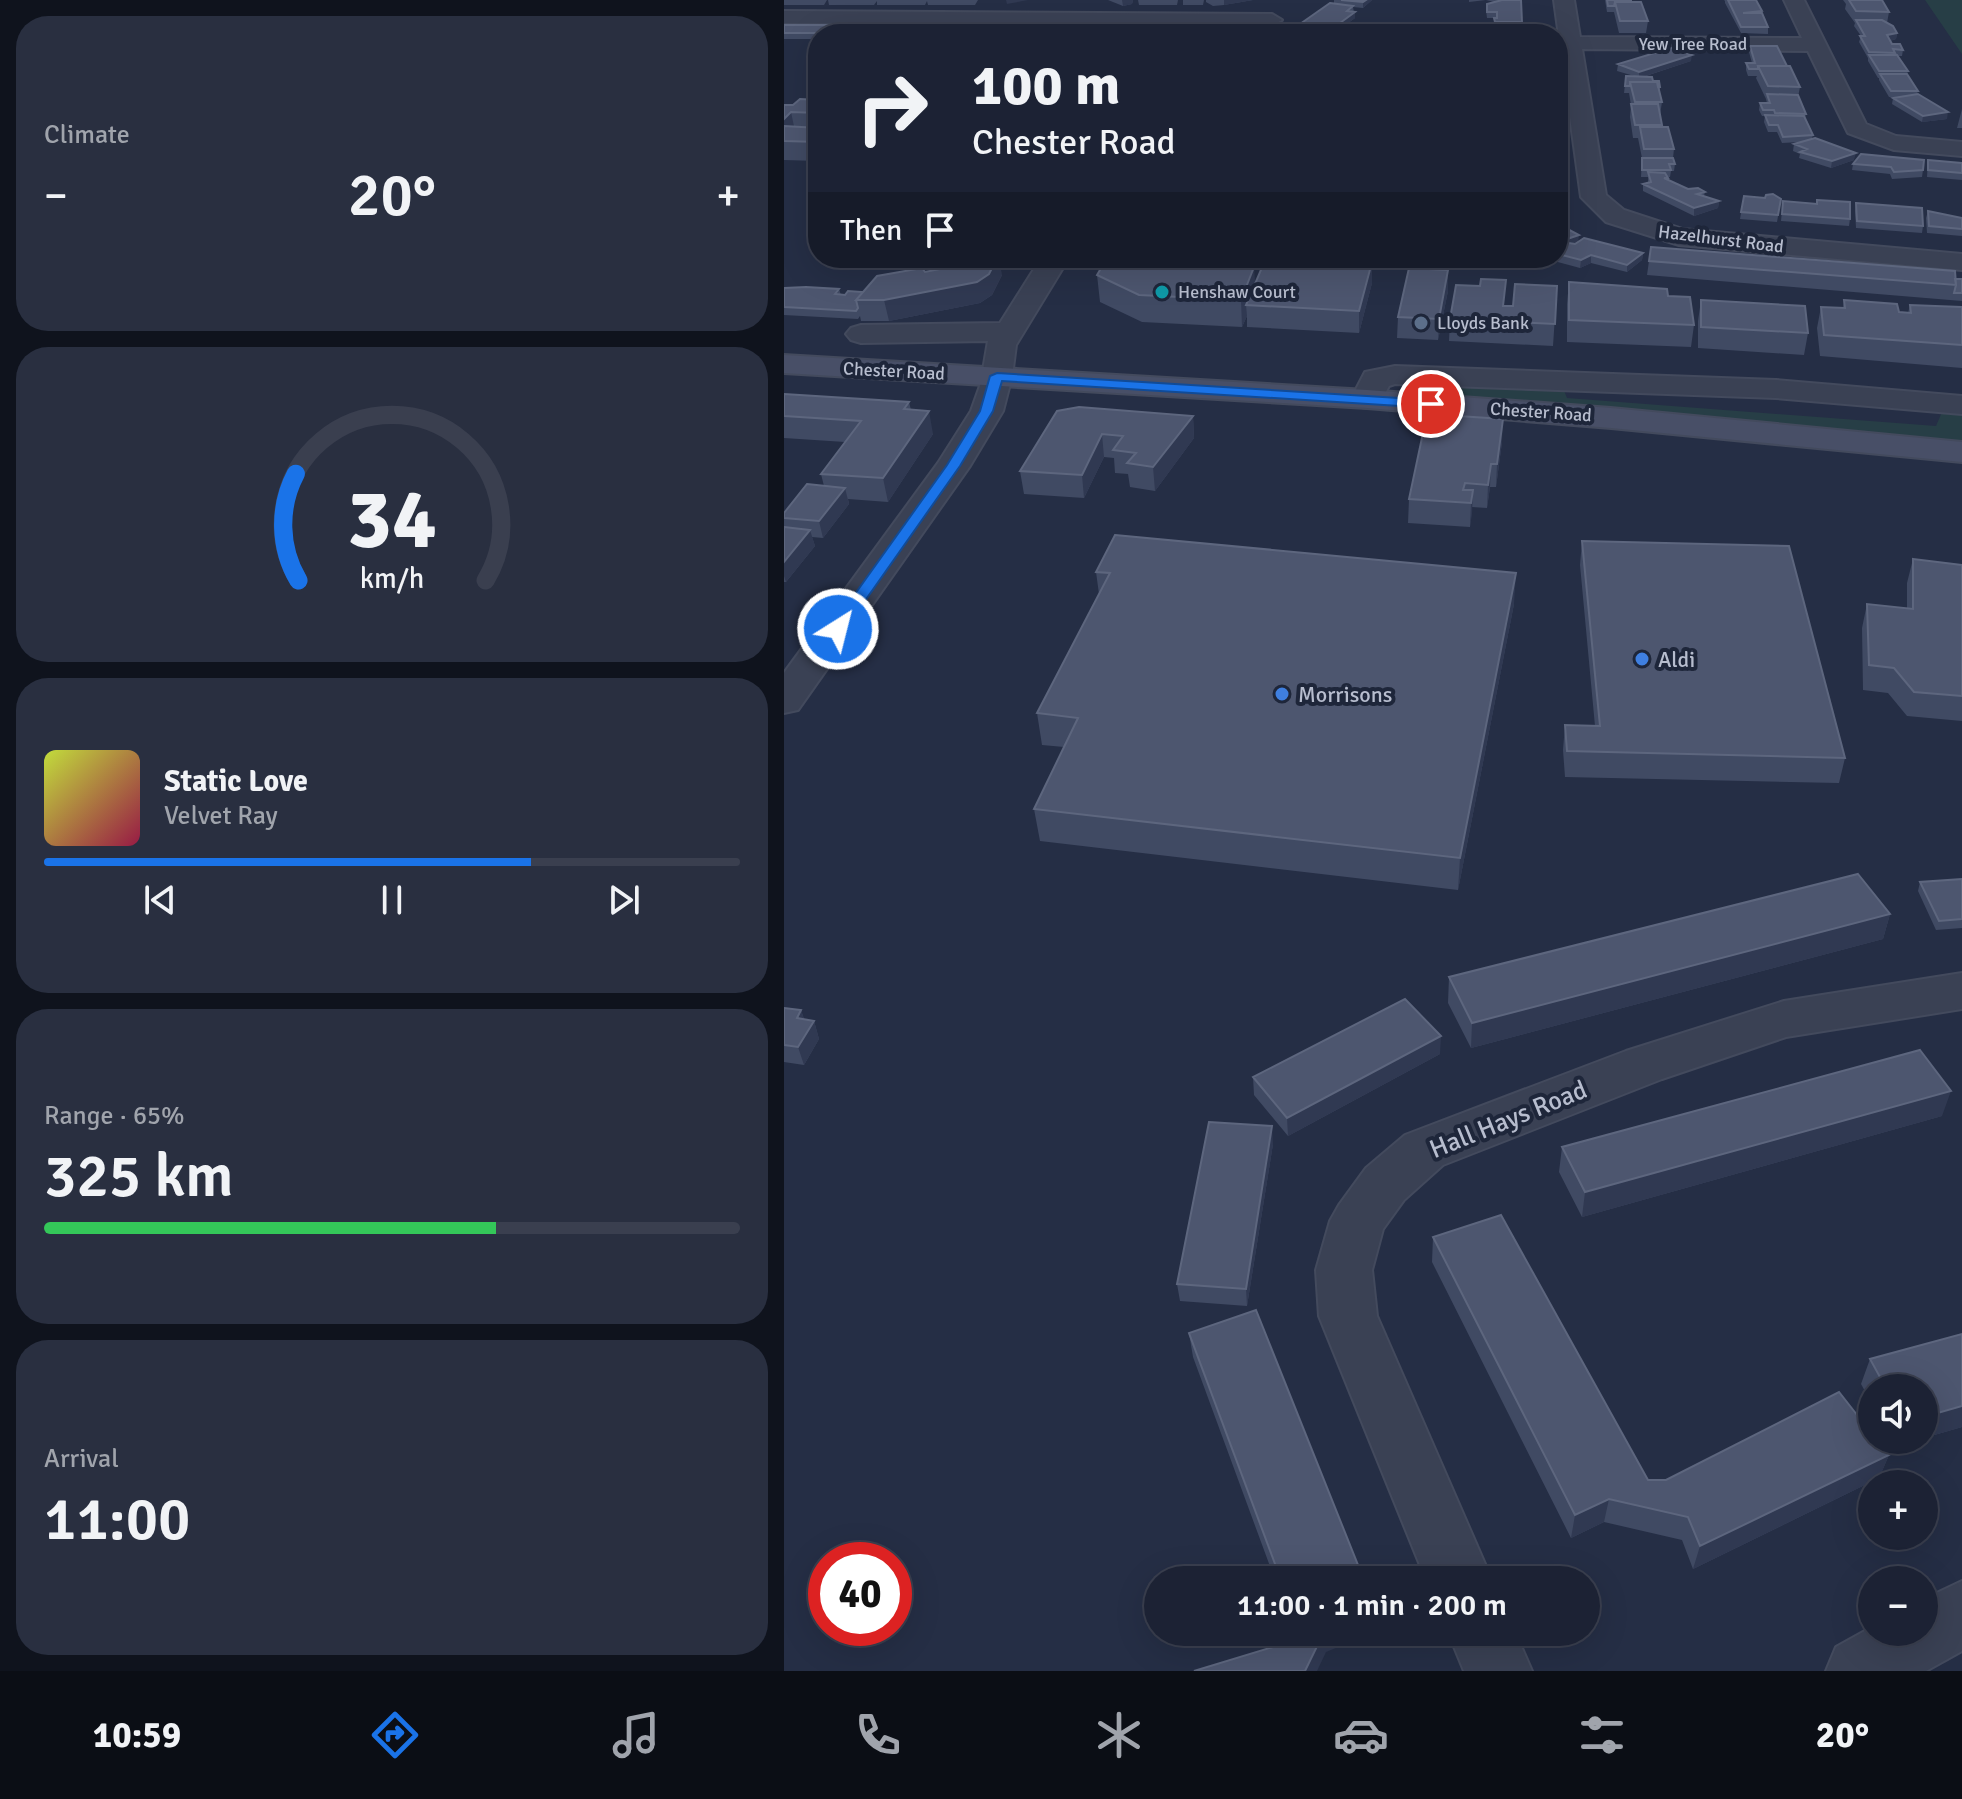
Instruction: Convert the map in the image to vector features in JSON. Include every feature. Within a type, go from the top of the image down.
[{"type":"main road","name":"Chester Road","points":[[784,364],[1367,399],[1611,418],[1962,452]]},
{"type":"street","name":"Hazelhurst Road","points":[[1564,0],[1568,24]]},
{"type":"street","points":[[1794,0],[1856,128],[1875,139],[1899,145],[1962,149]]},
{"type":"street","points":[[784,17],[1057,9],[1271,22]]},
{"type":"street","name":"Hazelhurst Road","points":[[1568,25],[1594,197],[1615,216],[1679,237],[1962,262]]},
{"type":"street","name":"Yew Tree Road","points":[[1571,43],[1816,45]]},
{"type":"street","points":[[784,701],[953,466],[987,411],[997,376],[1001,345],[1049,268]]},
{"type":"street","points":[[861,334],[1009,332]]},
{"type":"street","points":[[1367,399],[1376,379],[1395,375],[1776,389],[1962,405]]},
{"type":"street","name":"Hall Hays Road","points":[[1453,1566],[1348,1316],[1344,1270],[1351,1245],[1358,1221],[1385,1184],[1424,1150],[1644,1065],[1784,1019],[1962,991]]},
{"type":"street","points":[[1860,1671],[1962,1614]]},
{"type":"street","points":[[1487,1646],[1498,1671]]},
{"type":"shaded area","points":[[1925,0],[1962,0],[1962,54]]},
{"type":"shaded area","points":[[1437,383],[1563,388],[1567,398],[1936,426],[1942,412],[1962,413],[1962,442],[1428,393]]},
{"type":"building","points":[[1521,0],[1522,22],[1495,22],[1497,12],[1487,12],[1487,4]]},
{"type":"building","points":[[1607,0],[1631,2],[1615,2],[1614,6],[1608,6]]},
{"type":"building","points":[[1728,0],[1756,0],[1762,11],[1743,13],[1762,13],[1768,27],[1741,27]]},
{"type":"building","points":[[1849,0],[1882,0],[1889,12],[1856,11]]},
{"type":"building","points":[[1615,2],[1641,2],[1648,21],[1620,21]]},
{"type":"building","points":[[1330,3],[1353,6],[1347,11],[1355,12],[1342,24],[1300,24]]},
{"type":"building","points":[[1856,20],[1882,20],[1893,26],[1897,33],[1887,35],[1892,44],[1900,44],[1903,50],[1893,49],[1895,53],[1869,52]]},
{"type":"building","points":[[784,25],[808,25],[808,33],[784,33]]},
{"type":"building","points":[[1750,46],[1777,46],[1787,66],[1749,69],[1746,63],[1755,63]]},
{"type":"building","points":[[1671,48],[1692,55],[1639,72],[1618,64]]},
{"type":"building","points":[[1869,55],[1897,55],[1908,71],[1879,71]]},
{"type":"building","points":[[1758,66],[1790,66],[1800,87],[1768,86]]},
{"type":"building","points":[[1880,74],[1907,74],[1918,91],[1891,91]]},
{"type":"building","points":[[1626,76],[1652,77],[1653,81],[1659,81],[1660,87],[1657,82],[1630,82],[1630,86],[1625,86]]},
{"type":"building","points":[[1630,82],[1657,82],[1662,102],[1635,102]]},
{"type":"building","points":[[1767,94],[1798,95],[1806,114],[1763,110],[1760,103],[1770,103]]},
{"type":"building","points":[[1918,94],[1948,112],[1923,116],[1893,98]]},
{"type":"building","points":[[800,99],[808,99],[808,113],[791,112],[784,119],[784,105],[793,105]]},
{"type":"building","points":[[1631,104],[1658,104],[1662,125],[1635,125]]},
{"type":"building","points":[[1765,115],[1804,116],[1813,135],[1783,137],[1778,125],[1769,125]]},
{"type":"building","points":[[784,126],[808,127],[808,142],[784,141]]},
{"type":"building","points":[[1640,127],[1668,127],[1674,149],[1644,149]]},
{"type":"building","points":[[1815,138],[1856,153],[1832,161],[1800,152],[1807,149],[1794,144]]},
{"type":"building","points":[[1861,154],[1924,160],[1923,170],[1894,172],[1891,167],[1853,164]]},
{"type":"building","points":[[1642,158],[1673,158],[1675,164],[1669,164],[1671,170],[1642,170]]},
{"type":"building","points":[[1928,160],[1962,163],[1962,173],[1928,170]]},
{"type":"building","points":[[1648,172],[1665,173],[1668,178],[1664,178],[1688,189],[1698,188],[1705,192],[1697,194],[1719,201],[1694,208],[1643,184],[1651,182]]},
{"type":"building","points":[[1773,194],[1781,199],[1778,215],[1741,212],[1744,196],[1765,198]]},
{"type":"building","points":[[1817,200],[1850,202],[1850,219],[1782,214],[1783,201],[1817,204]]},
{"type":"building","points":[[1856,203],[1922,208],[1923,226],[1857,221]]},
{"type":"building","points":[[1928,211],[1962,218],[1962,229],[1929,226]]},
{"type":"building","points":[[1568,229],[1579,235],[1568,239]]},
{"type":"building","points":[[1584,238],[1643,253],[1627,265],[1591,255],[1581,260],[1568,257],[1568,244],[1575,244]]},
{"type":"building","points":[[1651,247],[1955,271],[1956,285],[1649,261]]},
{"type":"building","points":[[922,268],[925,272],[945,268],[992,268],[977,282],[884,300],[856,300],[877,276]]},
{"type":"building","points":[[1101,268],[1254,268],[1241,300],[1139,295],[1097,275]]},
{"type":"building","points":[[1262,268],[1370,268],[1359,311],[1246,305]]},
{"type":"building","points":[[1409,268],[1448,270],[1439,319],[1398,317]]},
{"type":"building","points":[[1481,279],[1506,280],[1503,306],[1513,306],[1515,284],[1557,286],[1555,324],[1450,319],[1456,285],[1480,286]]},
{"type":"building","points":[[1955,279],[1962,279],[1962,293],[1954,293]]},
{"type":"building","points":[[1569,282],[1667,289],[1668,296],[1690,297],[1694,325],[1569,320]]},
{"type":"building","points":[[784,288],[839,289],[835,294],[845,295],[848,291],[863,292],[856,300],[856,311],[784,307]]},
{"type":"building","points":[[1701,300],[1805,306],[1808,333],[1701,327]]},
{"type":"building","points":[[1844,300],[1897,304],[1899,312],[1911,313],[1910,305],[1962,307],[1962,345],[1824,335],[1821,307],[1845,308]]},
{"type":"building","points":[[784,394],[909,402],[904,409],[929,411],[883,478],[821,474],[861,421],[784,416]]},
{"type":"building","points":[[1079,407],[1193,416],[1153,467],[1127,463],[1136,453],[1113,450],[1123,436],[1102,434],[1082,475],[1020,471],[1057,411]]},
{"type":"building","points":[[1427,414],[1503,419],[1497,464],[1491,464],[1488,485],[1465,483],[1463,490],[1473,490],[1471,503],[1409,499]]},
{"type":"building","points":[[807,484],[845,488],[819,521],[784,518],[784,513]]},
{"type":"building","points":[[784,527],[810,530],[784,562]]},
{"type":"building","name":"Morrisons","points":[[1115,535],[1516,573],[1460,858],[1034,809],[1078,718],[1037,713],[1110,573],[1096,572]]},
{"type":"building","points":[[1582,541],[1789,546],[1845,758],[1567,751],[1565,725],[1600,726]]},
{"type":"building","points":[[1913,559],[1962,565],[1962,696],[1914,692],[1894,668],[1869,665],[1867,604],[1913,609]]},
{"type":"building","points":[[1858,874],[1890,914],[1472,1023],[1449,977]]},
{"type":"building","points":[[1962,879],[1962,919],[1939,921],[1920,882]]},
{"type":"building","points":[[1405,999],[1441,1036],[1287,1118],[1253,1077]]},
{"type":"building","points":[[784,1008],[801,1010],[797,1018],[814,1021],[798,1047],[784,1045]]},
{"type":"building","points":[[1920,1050],[1951,1091],[1585,1192],[1562,1147]]},
{"type":"building","points":[[1209,1122],[1272,1126],[1246,1289],[1177,1284]]},
{"type":"building","points":[[1501,1215],[1648,1480],[1666,1480],[1839,1392],[1858,1416],[1858,1454],[1889,1455],[1700,1546],[1688,1517],[1609,1499],[1575,1515],[1433,1237]]},
{"type":"building","points":[[1256,1310],[1358,1566],[1276,1566],[1189,1333]]},
{"type":"building","points":[[1962,1334],[1962,1406],[1938,1413],[1938,1374],[1878,1374],[1870,1359]]},
{"type":"building","points":[[1276,1646],[1317,1646],[1305,1671],[1194,1671]]},
{"type":"place","name":"Henshaw Court","points":[[1162,292]]},
{"type":"place","name":"Lloyds Bank","points":[[1421,323]]},
{"type":"place","name":"Aldi","points":[[1642,659]]},
{"type":"place","name":"Morrisons","points":[[1282,694]]},
{"type":"route","points":[[838,629],[953,466],[987,411],[997,376],[1431,404]]}]
